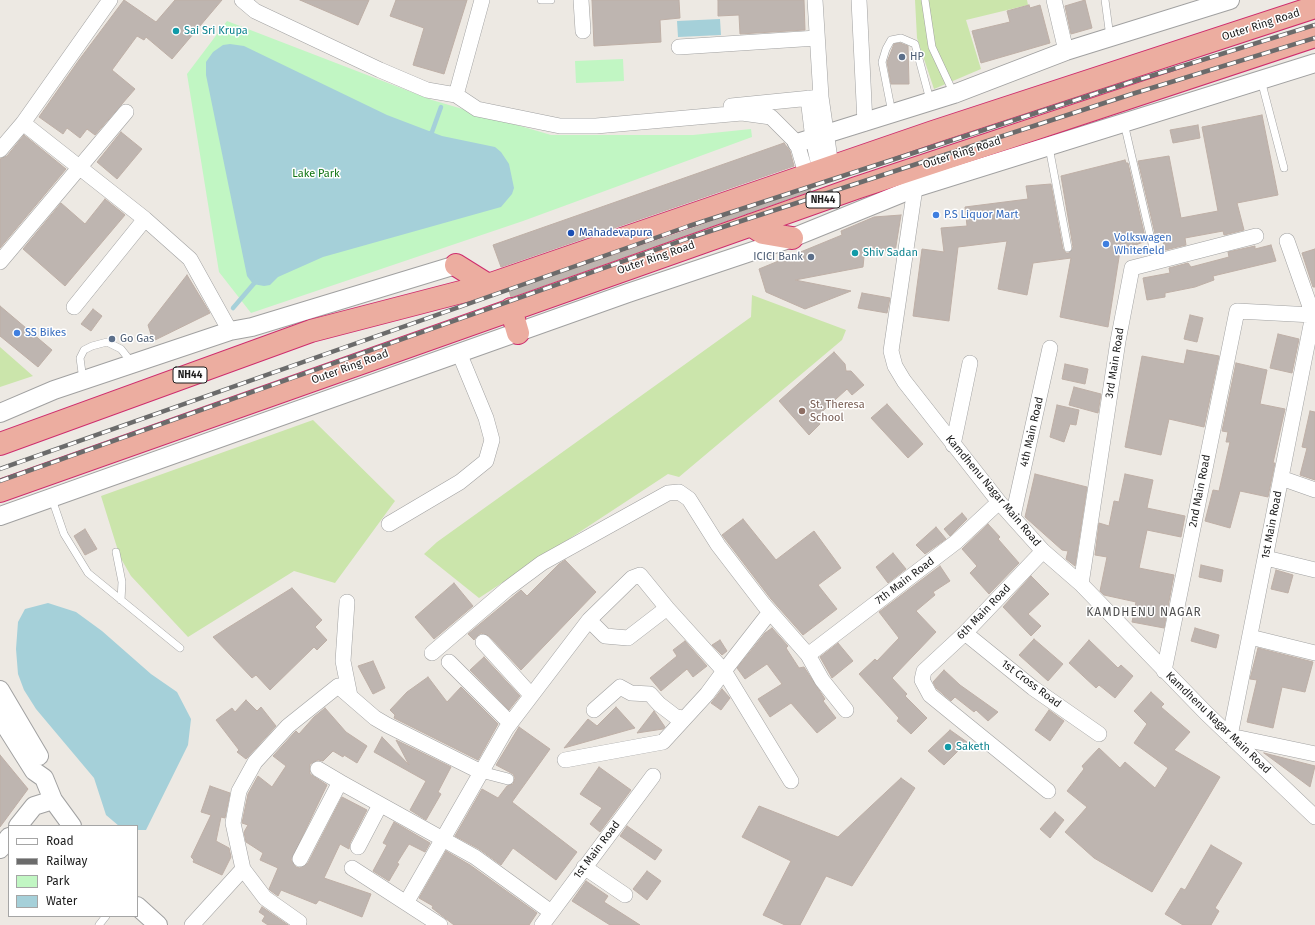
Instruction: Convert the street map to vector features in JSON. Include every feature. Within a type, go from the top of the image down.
[{"type":"highway","name":"Outer Ring Road","points":[[0,444],[311,331],[488,285],[819,170],[1315,7]]},
{"type":"highway","name":"Outer Ring Road","points":[[0,491],[751,225],[1315,36]]},
{"type":"highway","points":[[751,225],[763,233],[792,238]]},
{"type":"highway","points":[[456,265],[488,285]]},
{"type":"highway","points":[[511,309],[518,333]]},
{"type":"street","points":[[0,150],[22,123],[110,0]]},
{"type":"street","points":[[242,0],[255,11],[380,70],[428,90],[456,95],[477,109],[560,126],[596,126],[742,113],[771,118],[812,139],[865,123],[930,100],[954,94],[1066,51],[1226,1]]},
{"type":"street","points":[[456,95],[482,0]]},
{"type":"street","points":[[581,0],[583,31]]},
{"type":"street","points":[[815,0],[817,38],[812,139],[819,170]]},
{"type":"street","points":[[859,0],[865,123]]},
{"type":"street","points":[[1054,0],[1066,51]]},
{"type":"street","points":[[679,47],[817,38]]},
{"type":"street","points":[[0,516],[792,238],[915,188],[1315,63]]},
{"type":"street","points":[[666,109],[734,106],[814,98]]},
{"type":"street","points":[[0,262],[126,112]]},
{"type":"street","points":[[22,123],[145,219],[190,259],[230,331]]},
{"type":"street","points":[[812,139],[819,170]]},
{"type":"street","name":"Kamdhenu Nagar Main Road","points":[[915,188],[891,351],[895,366],[904,382],[999,502],[1043,551],[1081,584],[1164,671],[1315,818]]},
{"type":"street","points":[[74,307],[145,219]]},
{"type":"street","name":"3rd Main Road","points":[[1081,584],[1118,341],[1132,268],[1256,236]]},
{"type":"street","points":[[1287,241],[1314,315]]},
{"type":"street","points":[[0,413],[54,390],[230,331],[252,327],[456,265]]},
{"type":"street","name":"2nd Main Road","points":[[1164,671],[1237,312],[1314,315]]},
{"type":"street","name":"1st Main Road","points":[[1230,736],[1314,315]]},
{"type":"street","name":"4th Main Road","points":[[1013,516],[1050,348]]},
{"type":"street","points":[[389,524],[460,482],[486,461],[492,440],[486,418],[460,355]]},
{"type":"street","points":[[953,445],[970,363]]},
{"type":"street","points":[[1281,478],[1315,490]]},
{"type":"street","points":[[432,653],[507,589],[542,563],[668,493],[678,492],[689,499],[718,545],[770,612],[808,655],[822,680],[846,710]]},
{"type":"street","name":"7th Main Road","points":[[808,655],[956,542],[999,502]]},
{"type":"street","name":"6th Main Road","points":[[1043,551],[965,633],[924,671],[922,680],[930,695],[1048,792]]},
{"type":"street","points":[[1266,558],[1315,570]]},
{"type":"street","points":[[406,903],[510,723],[589,620],[632,578],[640,575],[667,608],[724,671],[792,781]]},
{"type":"street","points":[[347,602],[343,661],[350,696]]},
{"type":"street","points":[[589,620],[605,636],[628,638],[667,608]]},
{"type":"street","points":[[565,760],[663,742],[683,718],[707,694],[770,612]]},
{"type":"street","name":"1st Cross Road","points":[[965,633],[1033,688],[1099,734]]},
{"type":"street","points":[[1250,637],[1315,653]]},
{"type":"street","points":[[483,642],[531,695]]},
{"type":"street","points":[[449,662],[510,723]]},
{"type":"street","points":[[298,925],[299,922],[265,898],[244,869],[233,823],[239,791],[255,762],[288,726],[338,686],[375,718],[387,725],[482,772],[508,779]]},
{"type":"street","points":[[594,710],[620,687],[631,693],[650,694],[659,704],[676,717],[683,718]]},
{"type":"street","points":[[0,690],[41,759],[44,766],[44,778],[53,800],[71,825]]},
{"type":"street","points":[[0,717],[34,771],[44,778]]},
{"type":"street","points":[[1230,736],[1315,754]]},
{"type":"street","points":[[318,769],[475,857],[551,912]]},
{"type":"street","name":"1st Main Road","points":[[542,925],[653,776]]},
{"type":"street","points":[[300,859],[340,782]]},
{"type":"street","points":[[19,825],[34,806],[53,800]]},
{"type":"street","points":[[358,847],[380,805]]},
{"type":"street","points":[[0,830],[8,836]]},
{"type":"street","points":[[0,849],[8,838]]},
{"type":"street","points":[[584,867],[625,895]]},
{"type":"street","points":[[352,868],[440,925]]},
{"type":"street","points":[[192,925],[244,869]]},
{"type":"street","points":[[138,907],[158,925]]},
{"type":"lane","points":[[541,0],[551,0]]},
{"type":"lane","points":[[926,0],[932,47],[954,94]]},
{"type":"lane","points":[[1105,0],[1110,38]]},
{"type":"lane","points":[[892,113],[882,62],[886,49],[891,40],[901,38],[915,44],[930,100]]},
{"type":"lane","points":[[1261,80],[1284,168]]},
{"type":"lane","points":[[1124,123],[1153,248]]},
{"type":"lane","points":[[1049,146],[1068,248]]},
{"type":"lane","points":[[83,380],[80,358],[84,350],[92,346],[107,342],[121,349],[132,364]]},
{"type":"lane","points":[[47,500],[64,534],[88,573],[180,648]]},
{"type":"lane","points":[[116,552],[122,582],[122,600]]},
{"type":"lane","points":[[99,925],[105,917]]},
{"type":"green space","points":[[915,0],[1027,0],[1028,5],[966,20],[981,69],[934,89],[917,38]]},
{"type":"green space","name":"Lake Park","points":[[227,21],[432,100],[551,135],[693,135],[751,129],[752,137],[523,221],[251,313],[219,272],[187,74]]},
{"type":"green space","points":[[623,59],[624,81],[576,83],[575,61]]},
{"type":"green space","points":[[752,295],[846,330],[842,340],[679,477],[668,474],[479,598],[424,554],[437,542],[751,317]]},
{"type":"green space","points":[[0,347],[33,376],[0,387]]},
{"type":"green space","points":[[313,420],[395,501],[335,583],[294,571],[188,637],[131,576],[120,557],[101,496]]},
{"type":"water","points":[[720,19],[721,35],[678,37],[677,21]]},
{"type":"water","points":[[230,44],[244,46],[387,115],[442,136],[495,147],[501,152],[509,164],[514,188],[512,194],[501,207],[323,257],[278,277],[270,285],[264,286],[253,284],[247,276],[206,75],[206,62],[213,52],[223,45]]},
{"type":"water","points":[[48,603],[76,612],[102,631],[151,674],[177,692],[191,719],[188,745],[146,830],[138,830],[138,825],[118,825],[106,815],[94,778],[36,709],[24,690],[18,674],[16,649],[18,622],[25,609]]},
{"type":"building","points":[[124,0],[156,22],[175,0],[222,0],[172,59],[146,37],[144,40],[137,36],[112,70],[135,89],[95,135],[87,129],[80,138],[67,128],[63,134],[39,117]]},
{"type":"building","points":[[300,0],[369,0],[358,25]]},
{"type":"building","points":[[396,0],[467,0],[444,74],[413,65],[424,28],[390,16]]},
{"type":"building","points":[[592,0],[679,0],[680,18],[660,20],[661,42],[594,46]]},
{"type":"building","points":[[718,0],[804,0],[805,30],[740,34],[739,15],[718,16]]},
{"type":"building","points":[[1085,0],[1092,28],[1071,34],[1065,6]]},
{"type":"building","points":[[1029,5],[1030,8],[1040,5],[1050,43],[981,63],[972,31],[1010,22],[1007,11]]},
{"type":"building","points":[[900,43],[908,46],[909,84],[891,84],[887,62],[894,44]]},
{"type":"building","points":[[1262,115],[1278,195],[1237,203],[1244,230],[1224,235],[1223,231],[1185,238],[1186,245],[1165,250],[1162,236],[1156,238],[1138,161],[1169,156],[1181,218],[1218,211],[1202,127]]},
{"type":"building","points":[[1198,125],[1200,138],[1173,143],[1170,130]]},
{"type":"building","points":[[121,132],[142,149],[117,179],[97,162]]},
{"type":"building","points":[[24,135],[66,169],[0,248],[0,159],[7,156]]},
{"type":"building","points":[[784,143],[790,151],[794,166],[501,267],[493,245]]},
{"type":"building","points":[[1125,160],[1126,163],[1128,163],[1146,241],[1120,251],[1108,327],[1060,317],[1071,258],[1033,263],[1027,295],[998,289],[1007,241],[958,247],[949,321],[913,316],[922,249],[944,252],[941,228],[967,226],[965,207],[1028,199],[1026,186],[1051,184],[1063,249],[1066,253],[1069,253],[1073,247],[1061,176]]},
{"type":"building","points":[[810,188],[811,191],[511,297],[509,291]]},
{"type":"building","points":[[105,199],[125,215],[65,286],[23,249],[61,203],[85,224]]},
{"type":"building","points":[[901,215],[895,252],[865,247],[863,267],[795,280],[851,291],[805,309],[766,292],[759,269],[842,235],[841,231],[874,217]]},
{"type":"building","points":[[1271,245],[1276,261],[1213,276],[1214,280],[1195,287],[1165,293],[1165,297],[1147,300],[1143,278],[1170,273],[1169,268],[1188,263],[1191,267],[1229,257],[1228,252],[1255,246],[1255,249]]},
{"type":"building","points":[[1315,249],[1315,287],[1313,287],[1302,253]]},
{"type":"building","points":[[187,275],[210,313],[153,341],[148,325]]},
{"type":"building","points":[[862,293],[890,298],[887,313],[858,308]]},
{"type":"building","points":[[0,306],[52,350],[38,367],[0,336]]},
{"type":"building","points":[[93,309],[102,316],[91,331],[81,324]]},
{"type":"building","points":[[1190,315],[1203,318],[1197,342],[1184,339]]},
{"type":"building","points":[[1278,334],[1299,339],[1292,373],[1270,368]]},
{"type":"building","points":[[1187,350],[1219,356],[1204,427],[1169,419],[1161,455],[1125,447],[1142,356],[1184,364]]},
{"type":"building","points":[[834,352],[845,364],[846,371],[851,371],[864,385],[852,395],[847,389],[815,418],[820,424],[809,435],[779,401]]},
{"type":"building","points":[[1236,363],[1267,370],[1260,404],[1285,409],[1273,463],[1275,463],[1268,497],[1240,491],[1230,528],[1205,521],[1213,490],[1219,491],[1230,442],[1226,442],[1228,432],[1222,431]]},
{"type":"building","points":[[1065,364],[1088,369],[1085,384],[1062,379]]},
{"type":"building","points":[[1074,387],[1101,394],[1098,413],[1069,405]]},
{"type":"building","points":[[887,404],[923,444],[908,458],[871,418]]},
{"type":"building","points":[[1057,405],[1079,410],[1076,425],[1070,424],[1064,442],[1050,437]]},
{"type":"building","points":[[1310,411],[1315,412],[1315,480],[1300,475],[1307,448],[1302,447]]},
{"type":"building","points":[[1035,474],[1087,487],[1075,566],[1066,559],[1068,551],[1062,550],[1025,517]]},
{"type":"building","points":[[1125,474],[1153,480],[1147,508],[1185,516],[1181,537],[1147,530],[1139,568],[1174,575],[1164,628],[1132,622],[1136,602],[1104,595],[1100,591],[1107,557],[1095,555],[1099,523],[1109,526],[1114,501],[1119,502]]},
{"type":"building","points":[[962,513],[967,519],[950,536],[944,529]]},
{"type":"building","points":[[743,519],[776,560],[814,531],[841,568],[818,585],[837,609],[803,635],[771,599],[722,535]]},
{"type":"building","points":[[988,524],[1000,537],[998,539],[1019,563],[989,594],[970,573],[977,566],[962,549]]},
{"type":"building","points":[[936,527],[946,539],[925,554],[916,545]]},
{"type":"building","points":[[85,529],[97,549],[85,555],[74,536]]},
{"type":"building","points":[[893,553],[906,569],[888,583],[876,567]]},
{"type":"building","points":[[565,560],[596,592],[521,670],[489,636],[481,633],[474,640],[468,634],[521,590],[527,596],[559,564]]},
{"type":"building","points":[[1201,565],[1223,570],[1221,582],[1199,577]]},
{"type":"building","points":[[940,566],[950,581],[933,592],[935,595],[916,611],[936,632],[892,678],[907,694],[905,696],[927,718],[911,734],[897,721],[899,718],[859,674],[875,659],[877,661],[899,638],[879,612]]},
{"type":"building","points":[[1276,570],[1293,575],[1288,593],[1271,589]]},
{"type":"building","points":[[1031,576],[1049,594],[1028,614],[1041,626],[1031,636],[1003,607]]},
{"type":"building","points":[[454,583],[473,606],[434,639],[415,617]]},
{"type":"building","points":[[292,588],[322,620],[315,627],[327,640],[317,650],[314,647],[270,690],[256,675],[252,678],[213,637]]},
{"type":"building","points":[[772,628],[788,646],[786,648],[799,668],[804,667],[825,699],[823,701],[836,718],[817,733],[791,703],[770,717],[758,699],[782,684],[767,664],[745,679],[737,668],[765,633]]},
{"type":"building","points":[[1195,628],[1219,635],[1216,648],[1191,641]]},
{"type":"building","points":[[1034,639],[1063,664],[1048,681],[1019,655]]},
{"type":"building","points":[[720,640],[727,651],[722,655],[712,645]]},
{"type":"building","points":[[1089,640],[1118,668],[1121,665],[1133,676],[1115,698],[1099,685],[1096,688],[1069,663]]},
{"type":"building","points":[[685,641],[707,666],[693,677],[687,669],[661,691],[650,678],[677,656],[673,650]]},
{"type":"building","points":[[838,643],[853,661],[832,678],[820,657]]},
{"type":"building","points":[[1258,648],[1313,662],[1305,692],[1282,687],[1273,728],[1247,722],[1257,680],[1250,679]]},
{"type":"building","points":[[484,657],[520,696],[509,710],[470,670]]},
{"type":"building","points":[[373,661],[385,688],[373,694],[358,666]]},
{"type":"building","points":[[944,670],[960,685],[998,712],[988,721],[976,710],[974,712],[955,697],[951,701],[936,688],[933,682]]},
{"type":"building","points":[[428,677],[447,702],[461,687],[498,724],[478,760],[394,718],[395,715],[390,710],[407,692]]},
{"type":"building","points":[[722,689],[730,698],[721,710],[711,703]]},
{"type":"building","points":[[1151,692],[1164,704],[1161,707],[1190,732],[1174,750],[1220,777],[1152,892],[1094,858],[1065,832],[1087,807],[1067,791],[1084,769],[1082,766],[1099,748],[1120,768],[1125,762],[1155,788],[1168,768],[1134,743],[1147,724],[1134,711]]},
{"type":"building","points":[[246,700],[257,711],[261,707],[276,726],[246,759],[237,752],[239,750],[216,720],[232,708],[235,712]]},
{"type":"building","points":[[616,707],[635,728],[564,748],[588,719],[597,726]]},
{"type":"building","points":[[325,708],[346,732],[367,746],[357,763],[344,755],[343,757],[333,751],[323,761],[318,760],[310,764],[310,774],[327,785],[291,860],[296,867],[300,868],[308,863],[342,797],[367,810],[350,843],[349,849],[340,844],[324,878],[371,894],[362,917],[319,900],[316,904],[281,890],[278,896],[271,891],[269,889],[278,868],[260,860],[263,853],[246,842],[244,832],[248,825],[242,823],[248,794],[258,776],[272,787],[286,766],[273,756],[296,731],[299,734],[314,717]]},
{"type":"building","points":[[1049,710],[1064,721],[1050,741],[1035,730]]},
{"type":"building","points":[[654,711],[665,727],[663,729],[637,733]]},
{"type":"building","points":[[519,727],[550,749],[512,802],[577,852],[556,880],[513,848],[501,865],[479,849],[455,836],[482,789],[498,798],[507,786],[513,784],[515,778],[513,774],[496,765]]},
{"type":"building","name":"Saketh","points":[[950,730],[967,742],[944,765],[928,751]]},
{"type":"building","points":[[382,737],[409,765],[396,740],[451,767],[438,792],[441,794],[426,820],[410,810],[426,781],[374,752]]},
{"type":"building","points":[[1264,753],[1315,766],[1310,787]]},
{"type":"building","points":[[0,755],[28,789],[0,827]]},
{"type":"building","points":[[599,767],[631,790],[600,832],[590,824],[602,808],[580,794]]},
{"type":"building","points":[[901,778],[915,788],[852,886],[826,876],[800,925],[785,925],[763,915],[791,861],[742,837],[759,806],[838,837]]},
{"type":"building","points":[[210,786],[230,793],[225,818],[221,817],[216,841],[229,848],[231,857],[222,875],[193,862],[194,860],[191,857],[211,815],[201,812]]},
{"type":"building","points":[[1055,812],[1064,820],[1050,838],[1040,829]]},
{"type":"building","points":[[394,822],[430,843],[425,852],[409,844],[397,863],[399,864],[389,881],[373,871],[387,845],[383,843]]},
{"type":"building","points":[[627,826],[662,850],[655,860],[620,836]]},
{"type":"building","points":[[1211,845],[1242,863],[1215,908],[1219,911],[1211,925],[1183,925],[1165,914],[1181,888],[1185,890]]},
{"type":"building","points":[[446,851],[470,865],[537,913],[529,925],[454,925],[432,908],[433,906],[419,898]]},
{"type":"building","points":[[647,871],[661,881],[647,900],[633,889]]},
{"type":"building","points":[[586,881],[608,896],[604,902],[640,925],[610,925],[572,901]]},
{"type":"building","points":[[262,907],[288,925],[268,925],[262,921],[265,916],[259,912]]},
{"type":"waterway","points":[[428,135],[432,132],[441,107]]},
{"type":"waterway","points":[[233,308],[257,280]]},
{"type":"railway","points":[[0,469],[689,226],[1128,83],[1315,25]]},
{"type":"railway","points":[[0,481],[692,237],[1132,94],[1315,38]]},
{"type":"place","name":"Sai Sri Krupa","points":[[176,31]]},
{"type":"place","name":"HP","points":[[902,57]]},
{"type":"place","name":"P.S Liquor Mart","points":[[936,215]]},
{"type":"place","name":"Mahadevapura","points":[[571,233]]},
{"type":"place","name":"Volkswagen Whitefield","points":[[1106,244]]},
{"type":"place","name":"Shiv Sadan","points":[[855,253]]},
{"type":"place","name":"ICICI Bank","points":[[811,257]]},
{"type":"place","name":"SS Bikes","points":[[17,333]]},
{"type":"place","name":"Go Gas","points":[[112,339]]},
{"type":"place","name":"St. Theresa School","points":[[802,411]]},
{"type":"place","name":"Saketh","points":[[948,747]]},
{"type":"district","name":"KAMDHENU NAGAR","points":[[1144,613]]}]
